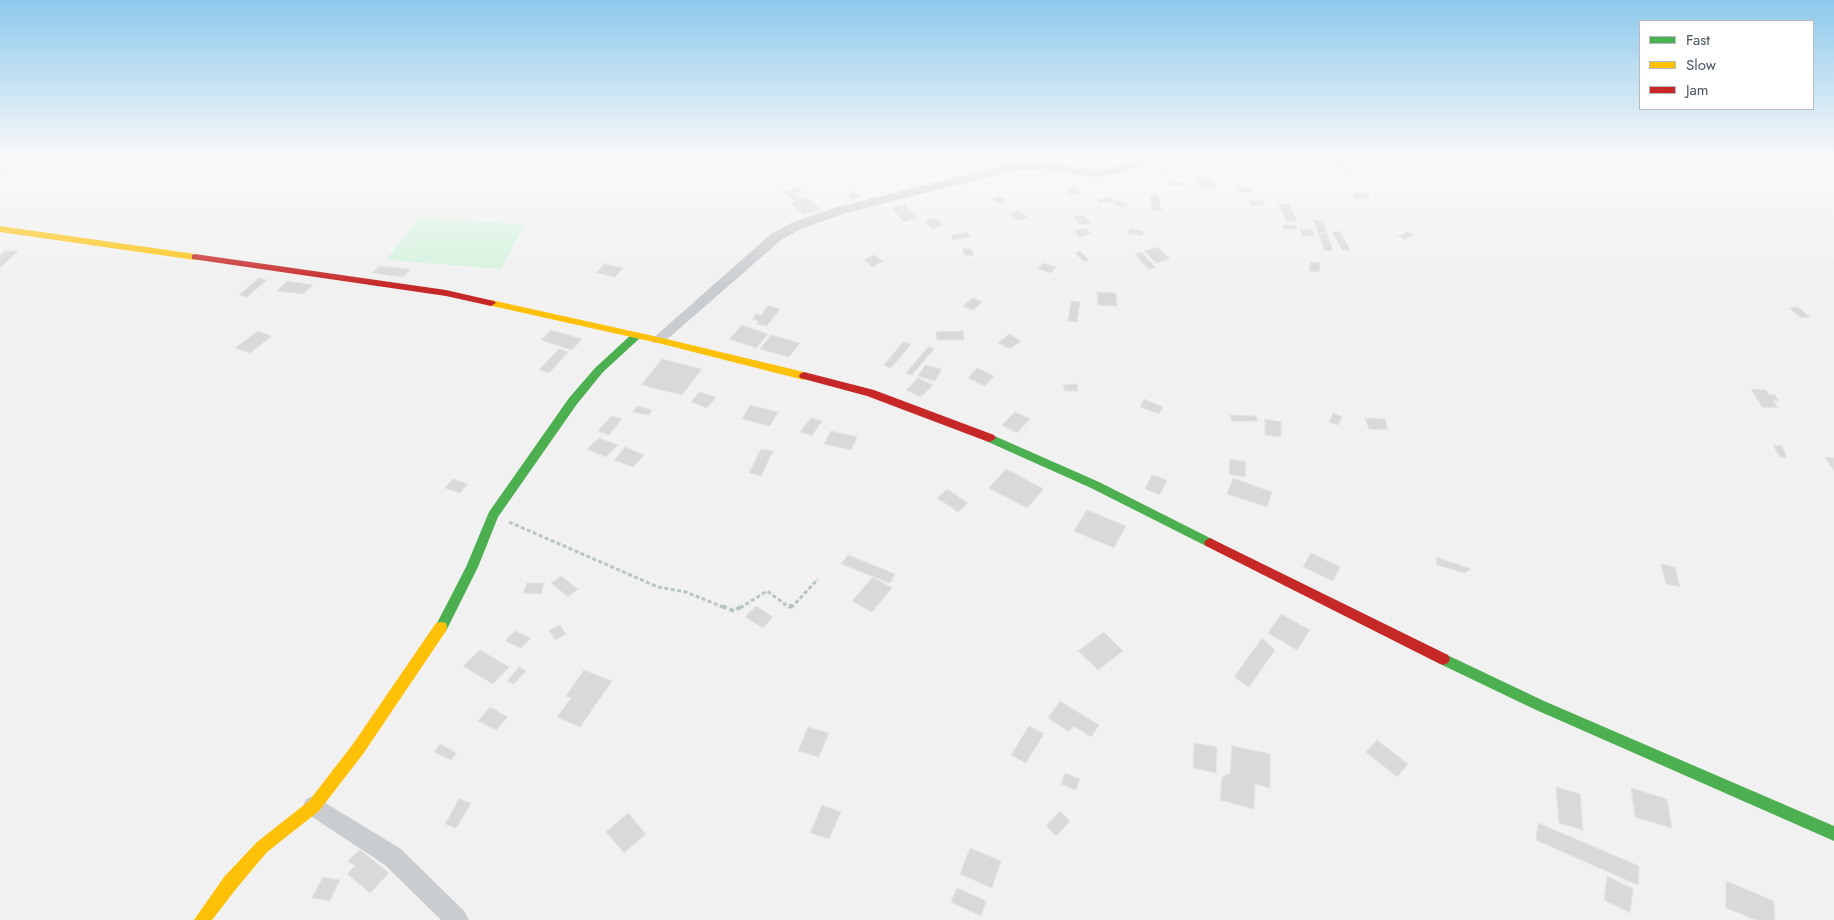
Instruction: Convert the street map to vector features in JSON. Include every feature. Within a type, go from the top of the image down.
[{"type":"street","points":[[658,340],[776,237],[798,225],[842,210],[882,200]]},
{"type":"street","points":[[0,228],[446,293],[658,340],[870,393],[989,438],[1095,485],[1404,641],[1539,705],[1834,834]]},
{"type":"street","points":[[202,920],[230,883],[262,847],[314,806],[358,749],[442,625],[472,568],[493,515],[573,401],[600,370],[636,336]]},
{"type":"street","points":[[314,806],[393,858],[457,920]]},
{"type":"path","points":[[493,515],[658,587],[686,592],[734,611],[767,591],[791,608],[818,579]]},
{"type":"green space","points":[[419,218],[525,224],[501,269],[386,260]]},
{"type":"building","points":[[799,200],[810,200],[820,209],[804,215],[791,203]]},
{"type":"building","points":[[994,200],[1007,201],[1002,205]]},
{"type":"building","points":[[1097,200],[1113,200],[1114,202],[1099,203]]},
{"type":"building","points":[[1117,200],[1128,205],[1123,208],[1113,204]]},
{"type":"building","points":[[1150,200],[1159,200],[1162,211],[1153,211]]},
{"type":"building","points":[[1250,201],[1264,201],[1265,206],[1252,206]]},
{"type":"building","points":[[905,204],[917,218],[903,222],[892,208]]},
{"type":"building","points":[[1278,204],[1289,204],[1297,221],[1286,221]]},
{"type":"building","points":[[1018,210],[1028,217],[1018,221],[1009,214]]},
{"type":"building","points":[[1084,215],[1091,223],[1080,225],[1074,217]]},
{"type":"building","points":[[935,218],[944,225],[933,229],[924,221]]},
{"type":"building","points":[[1313,220],[1323,221],[1327,233],[1318,233]]},
{"type":"building","points":[[1283,225],[1296,225],[1297,229],[1284,229]]},
{"type":"building","points":[[1086,228],[1091,233],[1079,237],[1074,231]]},
{"type":"building","points":[[1130,228],[1144,232],[1142,236],[1127,233]]},
{"type":"building","points":[[1300,229],[1312,229],[1315,236],[1302,236]]},
{"type":"building","points":[[1340,231],[1350,250],[1342,250],[1332,232]]},
{"type":"building","points":[[1408,231],[1414,235],[1405,240],[1398,236]]},
{"type":"building","points":[[967,232],[970,237],[953,240],[951,235]]},
{"type":"building","points":[[1318,233],[1327,233],[1333,251],[1324,250]]},
{"type":"building","points":[[1158,247],[1170,259],[1156,263],[1144,251]]},
{"type":"building","points":[[971,248],[974,255],[965,256],[962,249]]},
{"type":"building","points":[[5,251],[18,251],[0,268],[0,255]]},
{"type":"building","points":[[1080,251],[1089,260],[1084,262],[1075,253]]},
{"type":"building","points":[[1142,252],[1156,268],[1148,269],[1135,254]]},
{"type":"building","points":[[874,255],[883,261],[873,267],[864,260]]},
{"type":"building","points":[[1311,262],[1320,263],[1319,272],[1309,271]]},
{"type":"building","points":[[1043,263],[1056,267],[1051,273],[1038,269]]},
{"type":"building","points":[[604,264],[623,268],[615,277],[596,273]]},
{"type":"building","points":[[379,266],[410,269],[404,277],[372,273]]},
{"type":"building","points":[[259,278],[267,280],[247,297],[239,295]]},
{"type":"building","points":[[287,281],[313,285],[303,294],[277,291]]},
{"type":"building","points":[[1097,292],[1116,293],[1117,306],[1098,305]]},
{"type":"building","points":[[973,298],[982,302],[973,310],[963,306]]},
{"type":"building","points":[[1071,301],[1080,302],[1077,322],[1068,321]]},
{"type":"building","points":[[768,306],[780,309],[767,326],[757,324],[759,321],[752,319],[756,314],[761,315]]},
{"type":"building","points":[[1798,307],[1810,317],[1801,318],[1789,308]]},
{"type":"building","points":[[742,325],[768,334],[756,348],[729,339]]},
{"type":"building","points":[[551,330],[582,339],[572,350],[541,340]]},
{"type":"building","points":[[258,331],[272,336],[250,353],[235,348]]},
{"type":"building","points":[[963,331],[964,340],[937,340],[936,332]]},
{"type":"building","points":[[1009,334],[1021,341],[1010,349],[998,343]]},
{"type":"building","points":[[771,335],[800,343],[789,357],[760,349]]},
{"type":"building","points":[[903,342],[911,344],[891,368],[884,365]]},
{"type":"building","points":[[928,347],[934,349],[912,375],[906,373]]},
{"type":"building","points":[[559,349],[568,352],[549,373],[539,370]]},
{"type":"building","points":[[662,359],[702,369],[682,395],[641,385]]},
{"type":"building","points":[[925,365],[942,369],[935,381],[918,376]]},
{"type":"building","points":[[977,368],[994,376],[985,386],[968,378]]},
{"type":"building","points":[[918,378],[933,385],[921,397],[906,390]]},
{"type":"building","points":[[1077,384],[1078,391],[1065,391],[1063,385]]},
{"type":"building","points":[[1751,389],[1766,390],[1769,395],[1775,395],[1779,401],[1773,401],[1778,408],[1762,407]]},
{"type":"building","points":[[699,392],[716,397],[707,408],[691,402]]},
{"type":"building","points":[[1144,399],[1163,407],[1159,414],[1140,407]]},
{"type":"building","points":[[750,405],[778,412],[770,426],[742,419]]},
{"type":"building","points":[[637,406],[652,410],[649,415],[633,412]]},
{"type":"building","points":[[1015,412],[1030,419],[1017,433],[1002,425]]},
{"type":"building","points":[[1333,413],[1342,417],[1338,425],[1329,422]]},
{"type":"building","points":[[1230,415],[1256,416],[1258,421],[1232,421]]},
{"type":"building","points":[[611,416],[622,419],[609,435],[598,431]]},
{"type":"building","points":[[811,418],[822,421],[812,436],[800,432]]},
{"type":"building","points":[[1365,418],[1385,419],[1388,430],[1369,429]]},
{"type":"building","points":[[1265,419],[1281,422],[1281,437],[1265,435]]},
{"type":"building","points":[[831,431],[857,437],[851,450],[824,444]]},
{"type":"building","points":[[599,438],[618,445],[606,457],[587,449]]},
{"type":"building","points":[[1773,445],[1782,446],[1787,458],[1780,457]]},
{"type":"building","points":[[625,447],[644,455],[633,467],[614,460]]},
{"type":"building","points":[[761,449],[773,451],[761,476],[749,473]]},
{"type":"building","points":[[1825,457],[1834,458],[1834,471]]},
{"type":"building","points":[[1230,459],[1246,462],[1245,477],[1229,474]]},
{"type":"building","points":[[1006,469],[1044,489],[1027,508],[989,488]]},
{"type":"building","points":[[1152,475],[1167,480],[1160,495],[1145,489]]},
{"type":"building","points":[[1233,478],[1272,492],[1267,507],[1227,494]]},
{"type":"building","points":[[453,479],[468,484],[460,493],[445,488]]},
{"type":"building","points":[[947,489],[968,503],[958,512],[937,498]]},
{"type":"building","points":[[1087,510],[1126,526],[1114,548],[1074,531]]},
{"type":"building","points":[[1311,553],[1340,567],[1333,581],[1303,567]]},
{"type":"building","points":[[848,555],[895,574],[890,583],[841,564]]},
{"type":"building","points":[[1436,557],[1471,569],[1464,573],[1437,565]]},
{"type":"building","points":[[1661,564],[1675,567],[1680,587],[1666,584]]},
{"type":"building","points":[[561,576],[578,589],[568,597],[551,583]]},
{"type":"building","points":[[873,577],[892,588],[872,612],[852,601]]},
{"type":"building","points":[[527,583],[544,583],[541,594],[523,593]]},
{"type":"building","points":[[756,606],[773,617],[763,628],[745,617]]},
{"type":"building","points":[[1281,614],[1310,630],[1297,650],[1268,633]]},
{"type":"building","points":[[560,625],[566,634],[555,640],[549,630]]},
{"type":"building","points":[[515,631],[531,638],[521,648],[505,641]]},
{"type":"building","points":[[1104,632],[1123,651],[1098,670],[1078,651]]},
{"type":"building","points":[[1262,638],[1275,650],[1249,687],[1234,677]]},
{"type":"building","points":[[480,650],[509,667],[493,684],[463,666]]},
{"type":"building","points":[[519,667],[526,671],[514,684],[507,681]]},
{"type":"building","points":[[584,670],[612,681],[580,727],[557,717],[571,698],[566,696]]},
{"type":"building","points":[[1060,701],[1099,725],[1091,737],[1074,726],[1069,732],[1048,718]]},
{"type":"building","points":[[490,707],[508,717],[496,730],[478,721]]},
{"type":"building","points":[[1029,726],[1044,734],[1026,763],[1011,755]]},
{"type":"building","points":[[808,727],[829,733],[819,757],[798,751]]},
{"type":"building","points":[[1377,740],[1408,764],[1397,777],[1366,752]]},
{"type":"building","points":[[1194,743],[1217,747],[1216,773],[1193,768]]},
{"type":"building","points":[[440,744],[457,753],[451,760],[434,752]]},
{"type":"building","points":[[1232,746],[1270,754],[1270,788],[1255,784],[1254,809],[1220,800],[1222,777],[1230,773]]},
{"type":"building","points":[[1065,773],[1080,779],[1076,790],[1061,784]]},
{"type":"building","points":[[1556,787],[1580,794],[1583,830],[1559,823]]},
{"type":"building","points":[[1631,788],[1667,799],[1672,828],[1635,817]]},
{"type":"building","points":[[459,799],[471,803],[456,828],[445,824]]},
{"type":"building","points":[[822,805],[841,812],[829,839],[810,833]]},
{"type":"building","points":[[1060,811],[1070,821],[1056,836],[1046,826]]},
{"type":"building","points":[[628,813],[646,834],[624,853],[606,832]]},
{"type":"building","points":[[1538,823],[1639,866],[1638,885],[1536,840]]},
{"type":"building","points":[[970,848],[1001,861],[992,888],[960,874]]},
{"type":"building","points":[[360,850],[389,873],[370,893],[347,874],[355,866],[348,861]]},
{"type":"building","points":[[1607,876],[1633,889],[1630,913],[1604,900]]},
{"type":"building","points":[[323,877],[340,880],[330,901],[312,898]]},
{"type":"building","points":[[1726,881],[1774,901],[1775,920],[1756,920],[1726,908]]},
{"type":"building","points":[[957,888],[986,901],[981,916],[951,902]]},
{"type":"traffic: fast","points":[[441,627],[472,567],[493,515],[573,401],[599,370],[636,336]]},
{"type":"traffic: fast","points":[[990,438],[1095,485],[1210,543]]},
{"type":"traffic: fast","points":[[1443,659],[1539,705],[1834,834]]},
{"type":"traffic: slow","points":[[0,229],[195,257]]},
{"type":"traffic: slow","points":[[491,303],[658,340],[804,376]]},
{"type":"traffic: slow","points":[[202,920],[230,883],[262,847],[314,806],[358,749],[441,627]]},
{"type":"traffic: jam","points":[[195,257],[446,293],[491,303]]},
{"type":"traffic: jam","points":[[804,376],[870,393],[990,438]]},
{"type":"traffic: jam","points":[[1210,543],[1443,659]]}]
